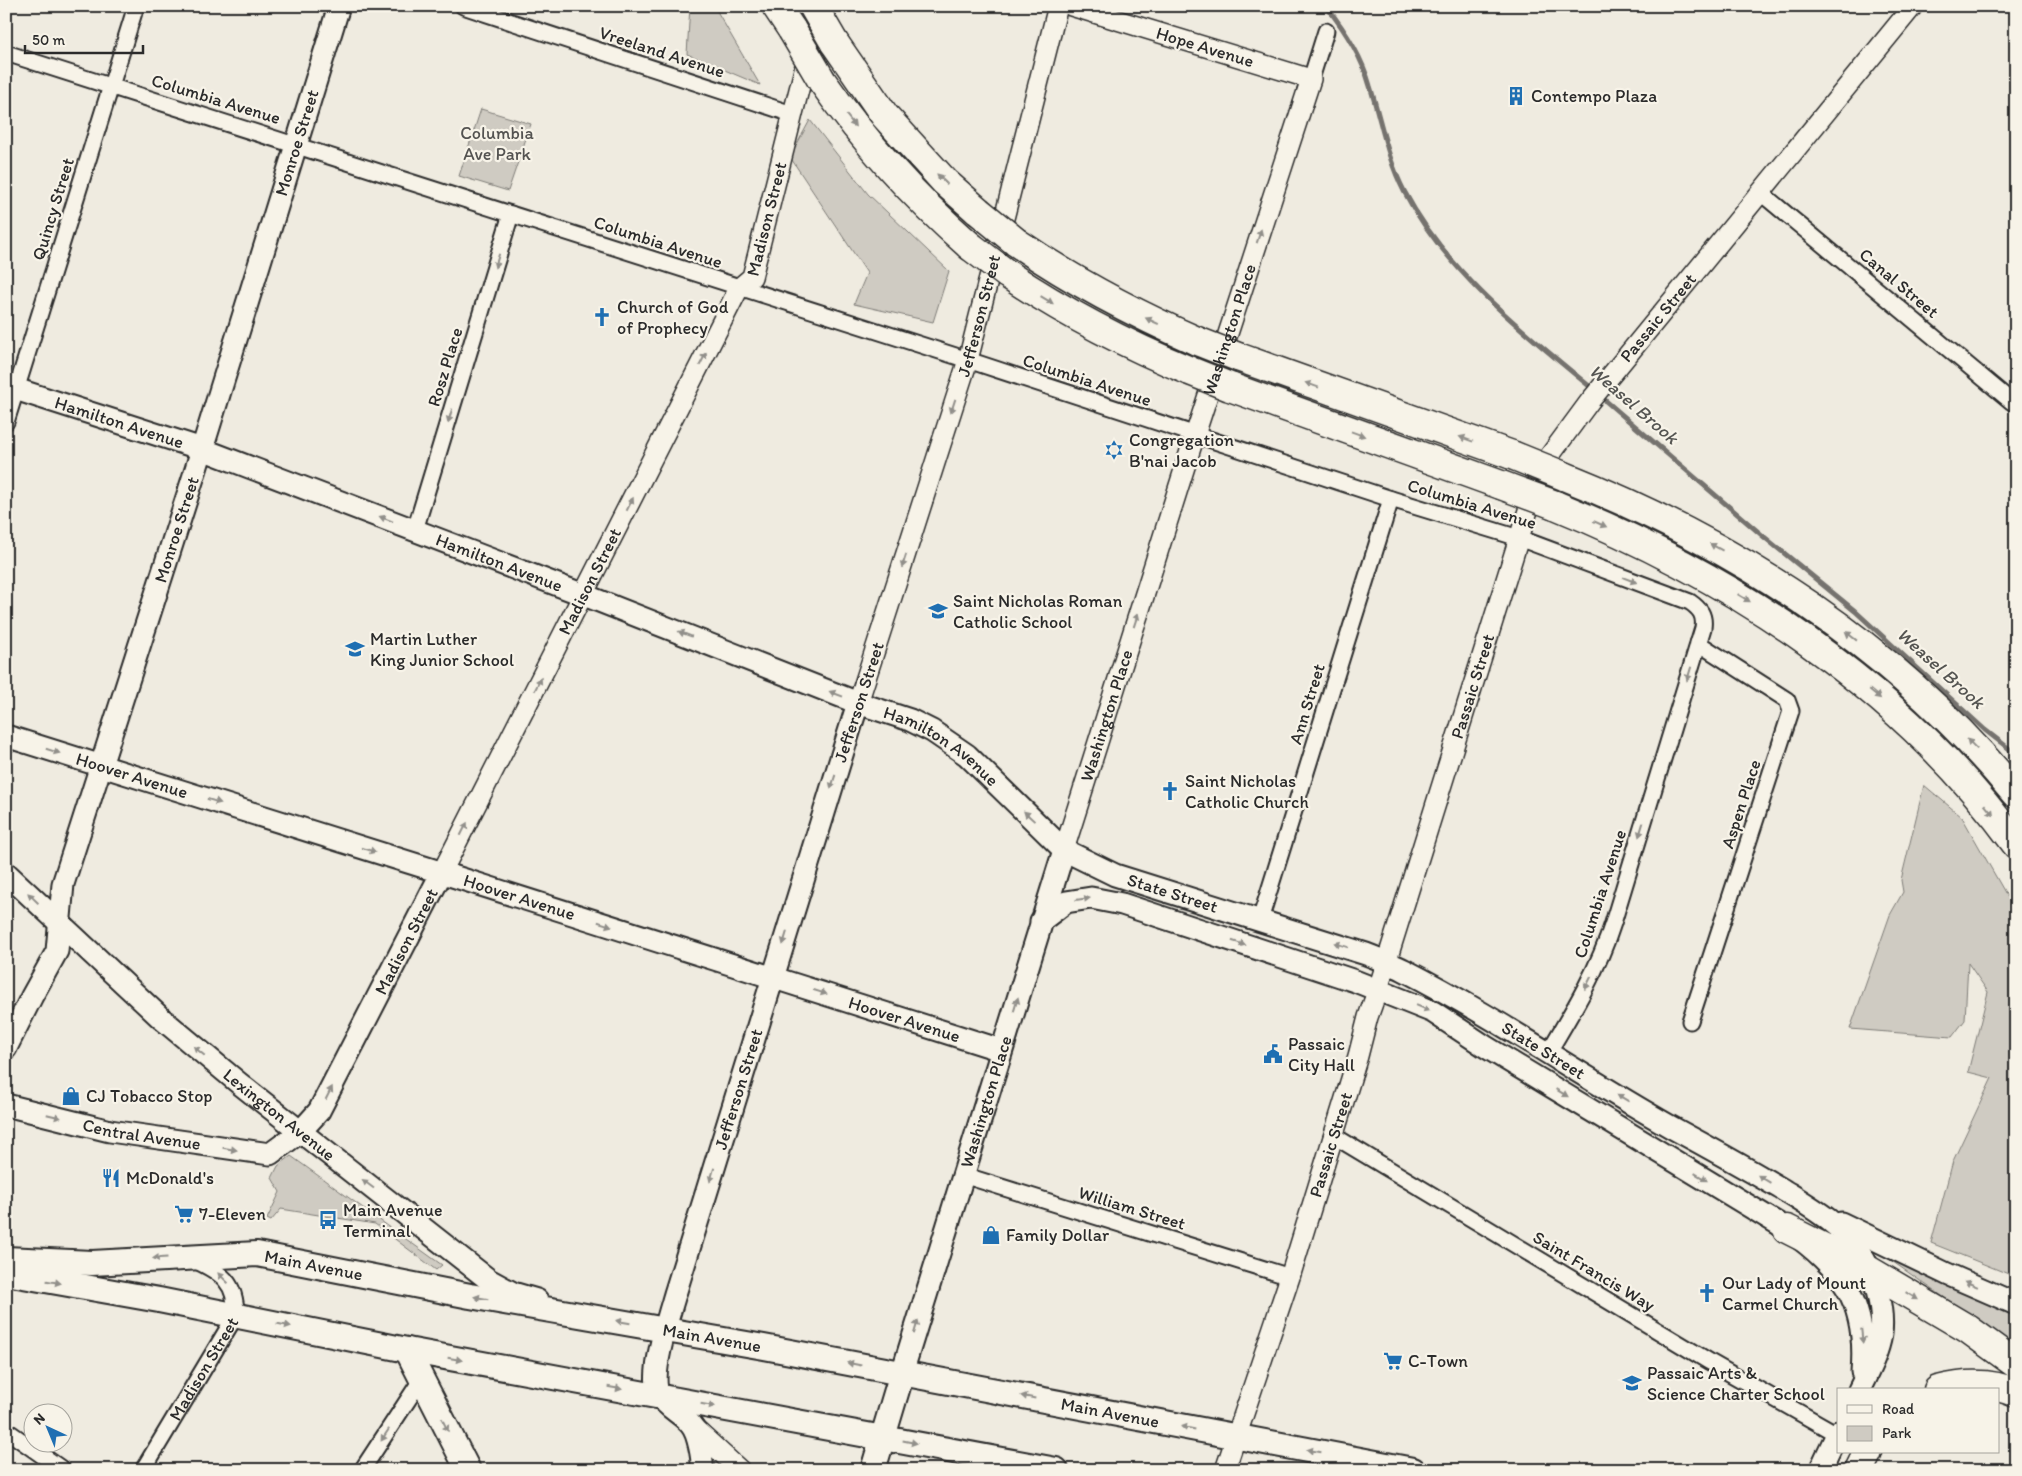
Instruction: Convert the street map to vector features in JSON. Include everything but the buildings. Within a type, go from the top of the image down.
[{"type":"highway","points":[[776,6],[786,18],[822,81],[854,126],[892,171],[918,199],[970,246],[1007,274],[1079,319],[1123,342],[1190,371],[1555,505],[1619,532],[1693,568],[1764,610],[1831,658],[1895,711],[1953,768],[2016,844]]},
{"type":"highway","points":[[814,6],[834,42],[885,116],[945,182],[978,212],[1016,242],[1089,289],[1127,310],[1197,341],[1512,455],[1632,504],[1700,538],[1780,584],[1882,660],[1916,689],[1975,747],[2012,788]]},
{"type":"highway","points":[[1786,1229],[1870,1271],[1968,1329],[2016,1364]]},
{"type":"highway","points":[[1945,1388],[1970,1384],[1996,1388]]},
{"type":"highway","points":[[2000,1389],[2016,1394]]},
{"type":"highway","points":[[1858,1470],[1867,1454]]},
{"type":"main road","name":"Monroe Street","points":[[6,1048],[57,951],[63,884],[202,449],[339,6]]},
{"type":"main road","name":"Hamilton Avenue","points":[[12,387],[202,449],[858,702],[910,720],[932,731],[967,755],[1064,850]]},
{"type":"main road","name":"Jefferson Street","points":[[660,1396],[656,1377],[665,1330],[858,702]]},
{"type":"main road","name":"Hoover Avenue","points":[[6,736],[442,872],[1001,1050]]},
{"type":"main road","name":"State Street","points":[[1064,850],[1115,875],[1366,954],[1402,969],[1475,1008],[1671,1127],[1724,1155],[1816,1210],[1848,1238],[1861,1254],[1870,1271],[1881,1312],[1881,1333],[1876,1353],[1860,1388]]},
{"type":"main road","name":"Washington Place","points":[[902,1373],[1064,850]]},
{"type":"main road","name":"Madison Street","points":[[278,1149],[300,1132],[319,1111],[442,872]]},
{"type":"main road","name":"Lexington Avenue","points":[[6,873],[162,1020],[300,1132],[489,1280],[513,1292],[581,1315]]},
{"type":"main road","name":"State Street","points":[[1041,921],[1066,902],[1091,898],[1122,904],[1378,989],[1433,1012],[1486,1048],[1786,1229],[1814,1250],[1831,1266],[1853,1298],[1859,1315],[1863,1354],[1859,1388]]},
{"type":"main road","name":"Central Avenue","points":[[6,1105],[110,1131],[265,1155],[278,1149]]},
{"type":"main road","points":[[1816,1210],[1906,1255],[2016,1304]]},
{"type":"main road","name":"Main Avenue","points":[[7,1262],[92,1263],[257,1254],[470,1296],[902,1373],[1413,1470]]},
{"type":"main road","name":"Main Avenue","points":[[7,1262],[236,1315],[407,1350],[1056,1470]]},
{"type":"main road","points":[[407,1350],[468,1470]]},
{"type":"main road","points":[[873,1470],[902,1373]]},
{"type":"main road","points":[[660,1396],[692,1426],[702,1460],[702,1470]]},
{"type":"main road","points":[[1820,1470],[1837,1435]]},
{"type":"street","name":"Quincy Street","points":[[6,422],[12,387],[136,6]]},
{"type":"street","name":"Vreeland Avenue","points":[[463,6],[792,114]]},
{"type":"street","name":"Madison Street","points":[[442,872],[739,288],[752,277],[820,6]]},
{"type":"street","name":"Jefferson Street","points":[[858,702],[968,360],[1058,6]]},
{"type":"street","name":"Hope Avenue","points":[[1071,6],[1311,80]]},
{"type":"street","name":"Passaic Street","points":[[1225,1470],[1290,1277],[1334,1136],[1368,1017],[1519,538],[1538,480],[1548,458],[1590,401],[1913,6]]},
{"type":"street","name":"Washington Place","points":[[1064,850],[1195,435],[1326,30]]},
{"type":"street","name":"Columbia Avenue","points":[[6,53],[968,360],[1391,499],[1519,538],[1690,602],[1699,609],[1704,619],[1605,949],[1588,984],[1548,1053]]},
{"type":"street","name":"Canal Street","points":[[1761,193],[2012,402]]},
{"type":"street","name":"Rosz Place","points":[[416,530],[511,214]]},
{"type":"street","name":"Ann Street","points":[[1260,920],[1391,499]]},
{"type":"street","name":"Aspen Place","points":[[1690,1021],[1791,712],[1787,700],[1698,643]]},
{"type":"street","name":"Saint Francis Way","points":[[1334,1136],[1704,1358],[1837,1432]]},
{"type":"street","name":"William Street","points":[[963,1175],[1290,1277]]},
{"type":"street","name":"Madison Street","points":[[143,1470],[236,1315],[236,1298],[227,1281],[212,1268],[188,1257]]},
{"type":"street","points":[[362,1470],[421,1380]]},
{"type":"street","points":[[692,1426],[740,1470]]},
{"type":"street","points":[[6,1430],[63,1470]]},
{"type":"green space","points":[[690,6],[714,6],[760,85],[687,54]]},
{"type":"green space","name":"Columbia Ave Park","points":[[481,109],[531,124],[508,191],[459,176]]},
{"type":"green space","points":[[810,120],[868,194],[949,271],[933,322],[854,304],[867,273],[790,157]]},
{"type":"green space","points":[[1924,785],[1962,817],[2016,912],[2016,1277],[1931,1243],[1953,1161],[1992,1078],[1968,1072],[1988,992],[1968,963],[1965,1020],[1952,1037],[1850,1029],[1890,915],[1903,892],[1901,880]]},
{"type":"green space","points":[[291,1156],[442,1265],[436,1270],[375,1224],[281,1209],[271,1221],[267,1219],[280,1192],[272,1178],[278,1166]]},
{"type":"green space","points":[[1886,1257],[2016,1316],[2016,1350],[2008,1342]]},
{"type":"waterway","name":"Weasel Brook","points":[[1326,6],[1358,54],[1367,75],[1393,166],[1404,191],[1422,221],[1442,249],[1489,300],[1594,390]]},
{"type":"waterway","name":"Weasel Brook","points":[[1600,396],[1763,536],[1855,611],[1985,730],[2016,754]]},
{"type":"place","name":"Contempo Plaza","points":[[1516,96]]},
{"type":"place","name":"Church of God of Prophecy","points":[[602,317]]},
{"type":"place","name":"Congregation B'nai Jacob","points":[[1114,450]]},
{"type":"place","name":"Saint Nicholas Roman Catholic School","points":[[938,611]]},
{"type":"place","name":"Martin Luther King Junior School","points":[[355,649]]},
{"type":"place","name":"Saint Nicholas Catholic Church","points":[[1170,791]]},
{"type":"place","name":"Passaic City Hall","points":[[1273,1054]]},
{"type":"place","name":"CJ Tobacco Stop","points":[[71,1096]]},
{"type":"place","name":"McDonald's","points":[[111,1178]]},
{"type":"place","name":"7-Eleven","points":[[184,1214]]},
{"type":"place","name":"Main Avenue Terminal","points":[[328,1220]]},
{"type":"place","name":"Family Dollar","points":[[991,1235]]},
{"type":"place","name":"Our Lady of Mount Carmel Church","points":[[1707,1293]]},
{"type":"place","name":"C-Town","points":[[1393,1361]]},
{"type":"place","name":"Passaic Arts & Science Charter School","points":[[1632,1383]]}]
